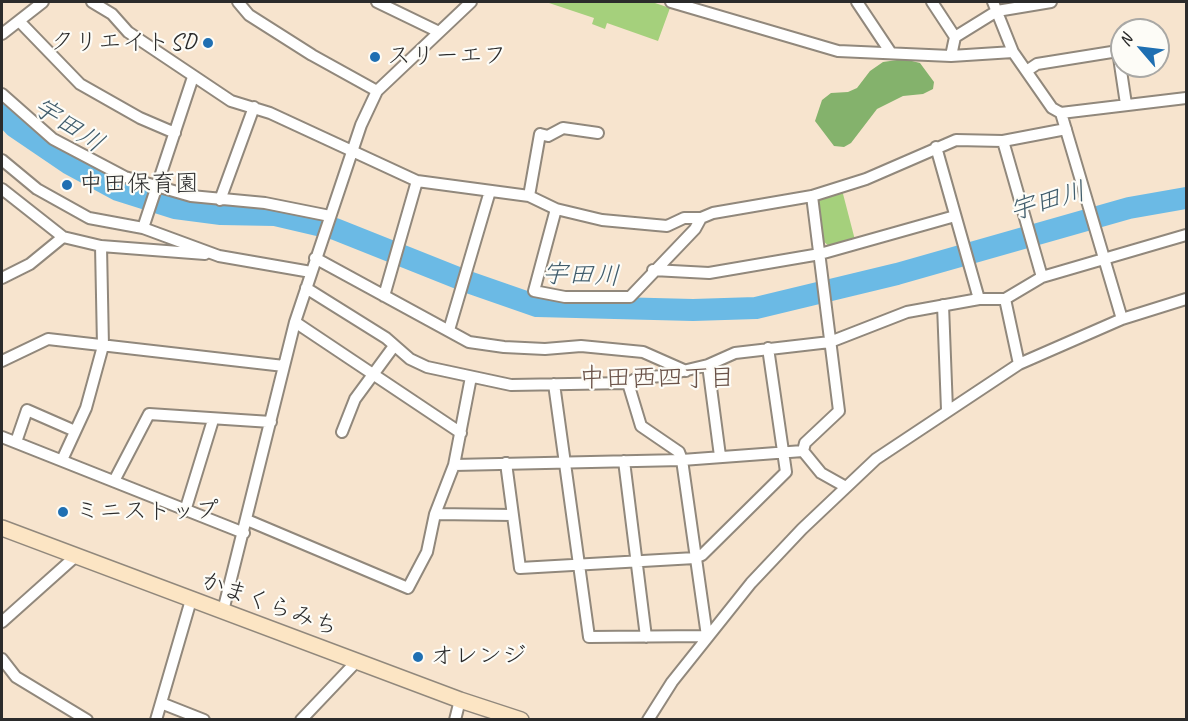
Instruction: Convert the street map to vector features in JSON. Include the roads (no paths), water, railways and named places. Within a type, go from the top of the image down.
[{"type":"main road","name":"かまくらみち","points":[[2,528],[460,700],[521,720]]},
{"type":"street","points":[[2,34],[44,2]]},
{"type":"street","points":[[92,2],[112,14],[128,32],[231,100],[254,107],[417,181],[529,196],[556,209],[602,220],[667,226],[684,218],[701,218],[713,213],[812,196],[866,179],[956,140],[1003,141],[1066,129]]},
{"type":"street","points":[[238,2],[249,15],[312,55],[377,92]]},
{"type":"street","points":[[377,2],[397,6],[437,31]]},
{"type":"street","points":[[223,611],[295,322],[351,151],[377,92],[437,31],[471,2]]},
{"type":"street","points":[[671,2],[838,51],[951,56],[1013,52]]},
{"type":"street","points":[[857,2],[891,53]]},
{"type":"street","points":[[932,2],[955,37]]},
{"type":"street","points":[[951,56],[955,37],[995,6],[1051,2]]},
{"type":"street","points":[[995,6],[1013,52],[1028,70],[1052,108],[1061,113],[1186,98]]},
{"type":"street","points":[[19,21],[80,84],[140,118],[175,133]]},
{"type":"street","points":[[1028,70],[1037,64],[1118,51],[1126,104]]},
{"type":"street","points":[[143,228],[193,77]]},
{"type":"street","points":[[2,94],[53,140],[125,177],[157,187],[220,200],[265,203],[329,217]]},
{"type":"street","points":[[220,200],[254,107]]},
{"type":"street","points":[[1061,113],[1122,319]]},
{"type":"street","points":[[529,196],[540,134],[548,136],[563,128],[598,133]]},
{"type":"street","points":[[1003,141],[1042,277]]},
{"type":"street","points":[[936,147],[979,299]]},
{"type":"street","points":[[2,160],[37,189],[89,218],[143,228],[219,256]]},
{"type":"street","points":[[384,296],[417,181]]},
{"type":"street","points":[[2,189],[63,237],[101,246],[219,256],[311,272]]},
{"type":"street","points":[[449,330],[490,191]]},
{"type":"street","points":[[802,451],[805,443],[839,411],[812,196]]},
{"type":"street","points":[[556,209],[534,291],[566,297],[630,297],[653,270],[695,229],[701,218]]},
{"type":"street","points":[[653,270],[709,273],[819,254],[955,216]]},
{"type":"street","points":[[306,288],[358,319],[410,359],[427,367],[511,385],[628,383],[637,378],[686,371],[708,365],[735,353],[830,342],[907,312],[943,304],[1005,298],[1042,277],[1186,235]]},
{"type":"street","points":[[2,278],[30,264],[63,237]]},
{"type":"street","points":[[62,460],[86,408],[103,346],[101,246]]},
{"type":"street","points":[[315,258],[469,342],[504,347],[545,349],[580,346],[643,352],[686,371]]},
{"type":"street","points":[[1005,298],[1019,364]]},
{"type":"street","points":[[648,720],[707,636],[751,583],[876,459],[1019,364],[1122,319],[1186,299]]},
{"type":"street","points":[[943,304],[947,410]]},
{"type":"street","points":[[295,322],[461,433]]},
{"type":"street","points":[[2,361],[48,339],[284,366]]},
{"type":"street","points":[[342,432],[356,399],[394,345]]},
{"type":"street","points":[[506,464],[520,568],[695,558],[702,555],[786,472],[768,348]]},
{"type":"street","points":[[708,365],[720,456]]},
{"type":"street","points":[[247,520],[408,588],[427,552],[435,514],[454,465],[471,377]]},
{"type":"street","points":[[628,383],[641,426],[679,452],[682,460],[707,636]]},
{"type":"street","points":[[554,384],[590,637],[707,636]]},
{"type":"street","points":[[15,442],[27,410],[75,431]]},
{"type":"street","points":[[114,481],[149,414],[271,422]]},
{"type":"street","points":[[185,511],[213,420]]},
{"type":"street","points":[[2,437],[244,533]]},
{"type":"street","points":[[454,465],[682,460],[802,451],[821,473],[846,487]]},
{"type":"street","points":[[624,461],[646,637]]},
{"type":"street","points":[[435,514],[513,515]]},
{"type":"street","points":[[2,622],[77,555]]},
{"type":"street","points":[[156,720],[191,600]]},
{"type":"street","points":[[2,659],[16,677],[87,720]]},
{"type":"street","points":[[301,720],[357,661]]},
{"type":"street","points":[[455,720],[460,700]]},
{"type":"street","points":[[160,703],[204,720]]},
{"type":"waterway","name":"宇田川","points":[[2,113],[15,127],[68,163],[118,190],[175,208],[221,214],[275,215],[335,229],[468,282],[537,306],[693,310],[756,308],[897,274],[1129,208],[1186,198]]},
{"type":"place","name":"クリエイトSD","points":[[208,43]]},
{"type":"place","name":"スリーエフ","points":[[375,57]]},
{"type":"place","name":"中田保育園","points":[[67,185]]},
{"type":"place","name":"ミニストップ","points":[[63,512]]},
{"type":"place","name":"オレンジ","points":[[418,657]]},
{"type":"district","name":"中田西四丁目","points":[[657,379]]}]
